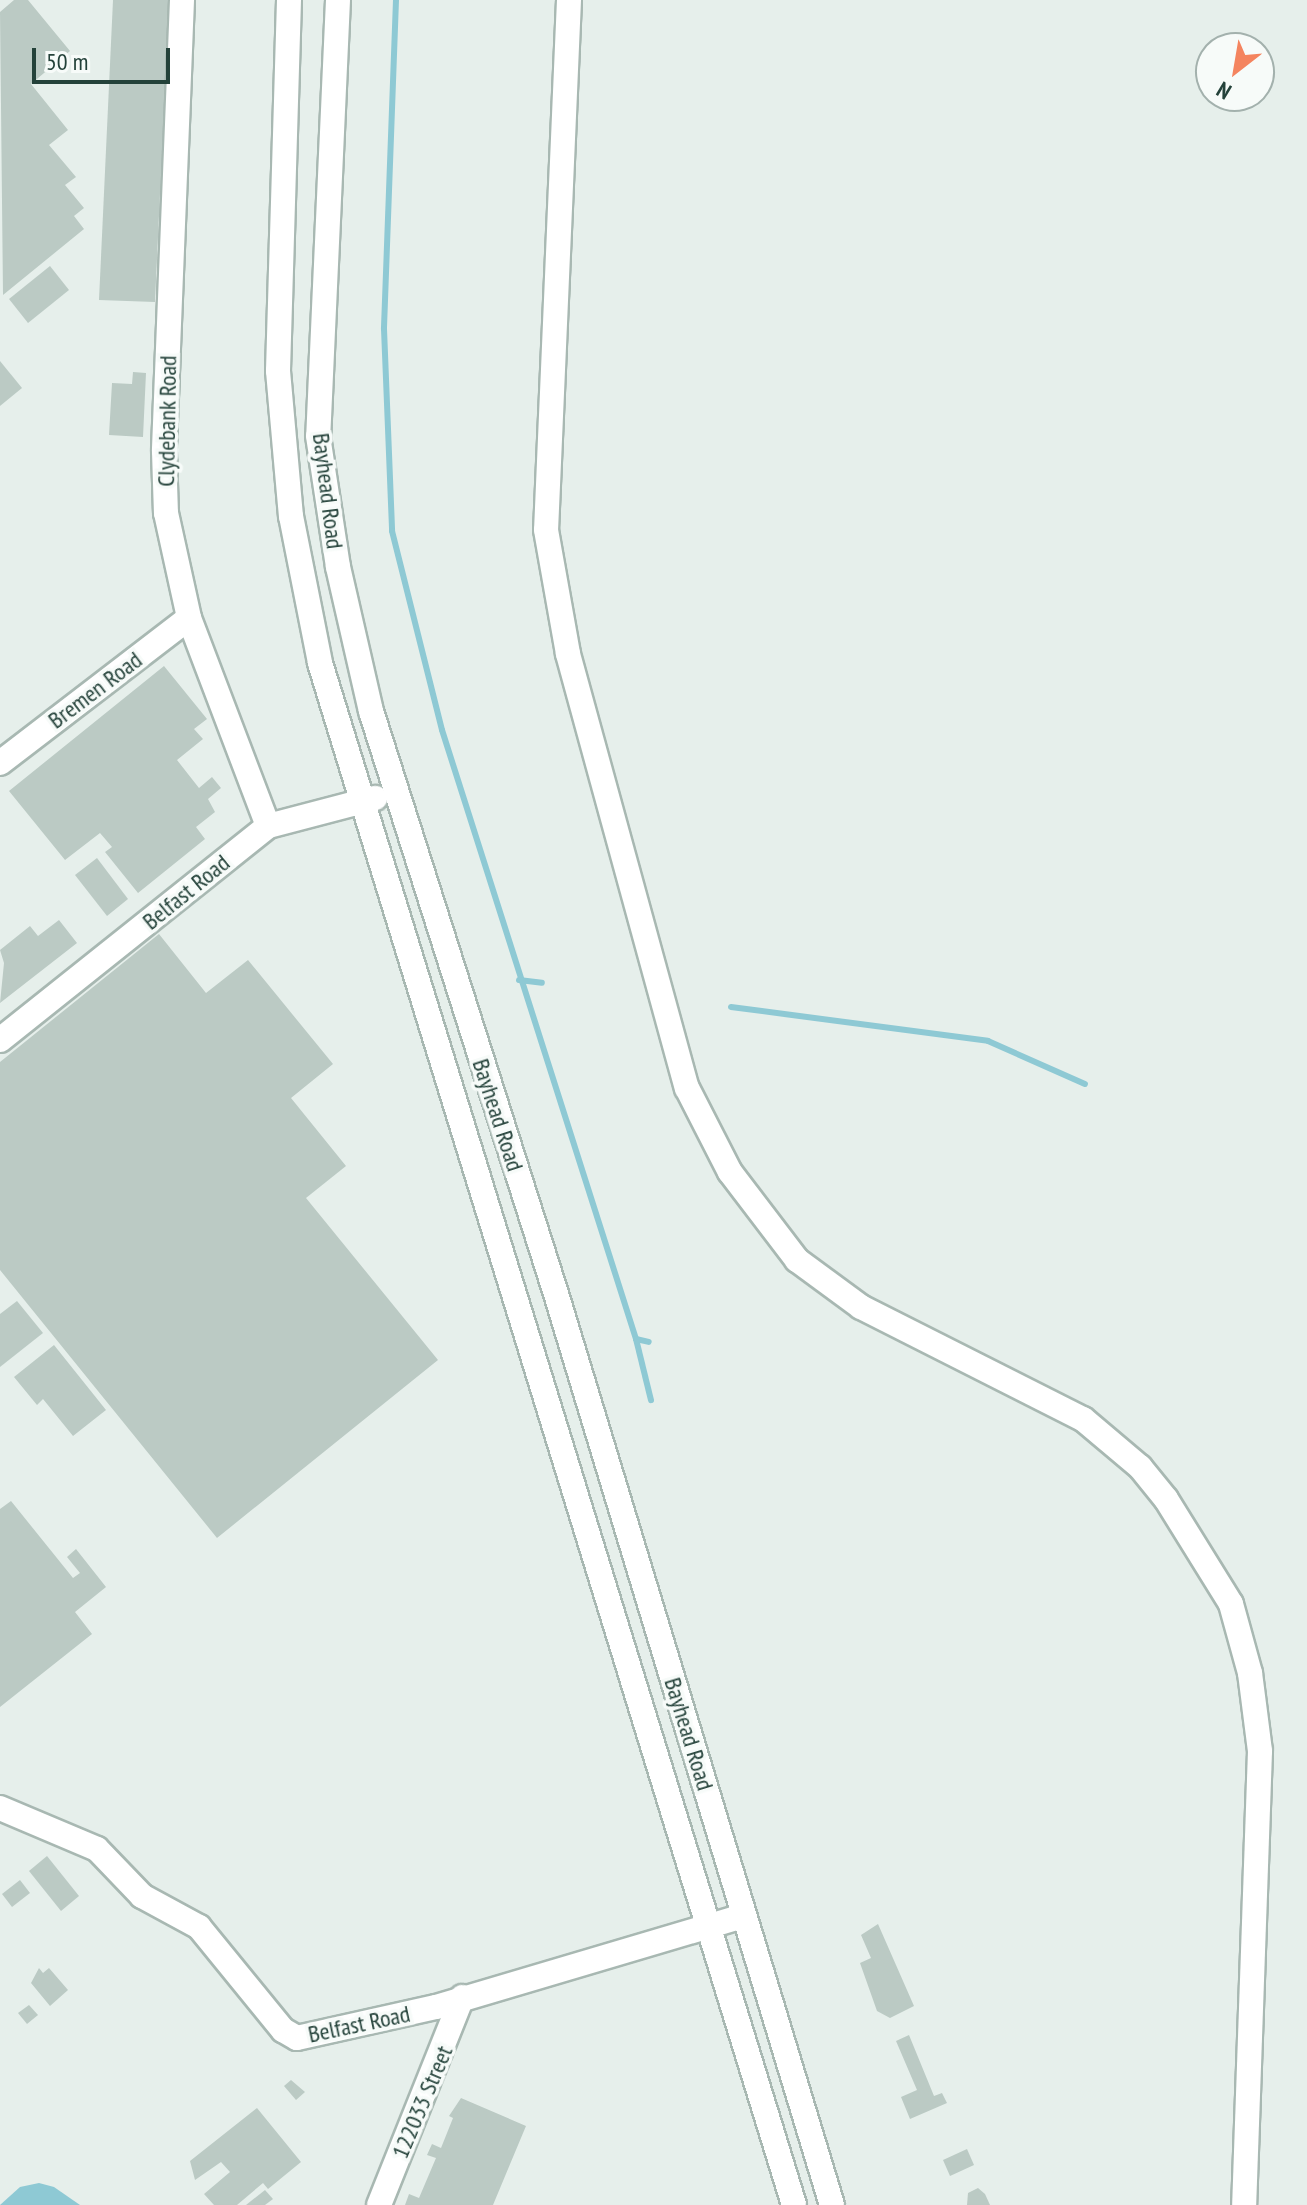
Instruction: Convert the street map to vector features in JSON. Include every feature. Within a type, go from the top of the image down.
[{"type":"street","name":"Clydebank Road","points":[[182,0],[164,451],[166,513],[189,618],[268,826]]},
{"type":"street","name":"Bayhead Road","points":[[289,0],[279,236],[282,448],[301,580],[320,663],[794,2205]]},
{"type":"street","name":"Bayhead Road","points":[[338,0],[318,436],[338,567],[371,711],[557,1297],[832,2205]]},
{"type":"street","points":[[569,0],[546,530],[568,654],[687,1088],[730,1172],[797,1260],[861,1307],[1083,1419],[1140,1467],[1166,1499],[1231,1604],[1250,1673],[1260,1751],[1244,2205]]},
{"type":"street","name":"Bremen Road","points":[[0,763],[189,618]]},
{"type":"street","name":"Belfast Road","points":[[0,1040],[268,826],[396,793]]},
{"type":"street","name":"Belfast Road","points":[[0,1808],[97,1849],[142,1896],[199,1927],[283,2030],[297,2038],[462,1997],[744,1916]]},
{"type":"street","name":"122033 Street","points":[[379,2205],[462,1997]]},
{"type":"water","points":[[39,2183],[54,2187],[80,2205],[0,2205],[20,2187]]},
{"type":"building","points":[[14,0],[28,0],[70,51],[31,84],[68,130],[49,145],[76,177],[65,185],[84,208],[74,216],[84,229],[3,295],[0,12]]},
{"type":"building","points":[[113,0],[169,0],[155,302],[99,300]]},
{"type":"building","points":[[50,266],[69,290],[28,323],[9,299]]},
{"type":"building","points":[[0,361],[22,388],[0,406]]},
{"type":"building","points":[[133,372],[146,373],[143,437],[109,435],[112,383],[132,384]]},
{"type":"building","points":[[164,666],[207,719],[194,729],[203,739],[177,760],[199,788],[212,777],[221,788],[208,799],[215,812],[196,827],[205,839],[138,893],[105,852],[112,847],[100,833],[65,860],[9,791]]},
{"type":"building","points":[[97,858],[128,899],[107,916],[75,875]]},
{"type":"building","points":[[59,920],[77,943],[0,1003],[4,963],[0,950],[30,926],[38,936]]},
{"type":"building","points":[[159,934],[206,993],[248,960],[333,1064],[291,1098],[346,1166],[306,1198],[438,1360],[217,1538],[0,1270],[0,1062]]},
{"type":"building","points":[[17,1301],[43,1333],[0,1367],[0,1314]]},
{"type":"building","points":[[54,1345],[106,1410],[73,1436],[43,1399],[37,1405],[14,1377]]},
{"type":"building","points":[[11,1501],[73,1578],[80,1573],[67,1557],[76,1549],[106,1587],[75,1612],[92,1634],[0,1707],[0,1509]]},
{"type":"building","points":[[47,1856],[79,1896],[61,1911],[29,1871]]},
{"type":"building","points":[[20,1880],[30,1893],[12,1907],[2,1894]]},
{"type":"building","points":[[878,1924],[914,2006],[890,2018],[877,2011],[860,1963],[871,1958],[861,1935]]},
{"type":"building","points":[[39,1968],[43,1973],[49,1968],[68,1990],[50,2006],[31,1983]]},
{"type":"building","points":[[29,2005],[38,2015],[27,2024],[18,2013]]},
{"type":"building","points":[[909,2035],[934,2096],[942,2093],[947,2103],[910,2119],[901,2097],[917,2090],[896,2041]]},
{"type":"building","points":[[291,2080],[305,2092],[296,2100],[284,2086]]},
{"type":"building","points":[[461,2098],[526,2126],[493,2205],[405,2205],[409,2194],[419,2198],[436,2158],[427,2155],[432,2144],[441,2148],[453,2118],[449,2116]]},
{"type":"building","points":[[257,2108],[301,2162],[268,2189],[263,2183],[237,2205],[214,2205],[204,2194],[230,2172],[221,2162],[195,2180],[190,2161]]},
{"type":"building","points":[[967,2149],[974,2165],[950,2176],[943,2160]]},
{"type":"building","points":[[978,2188],[990,2205],[967,2205],[968,2193]]},
{"type":"building","points":[[265,2190],[273,2199],[265,2205],[246,2205]]},
{"type":"waterway","points":[[396,0],[384,329],[392,531],[442,730],[636,1339],[651,1400]]},
{"type":"waterway","points":[[519,980],[542,983]]},
{"type":"waterway","points":[[731,1007],[988,1041],[1085,1084]]},
{"type":"waterway","points":[[636,1339],[649,1342]]}]
